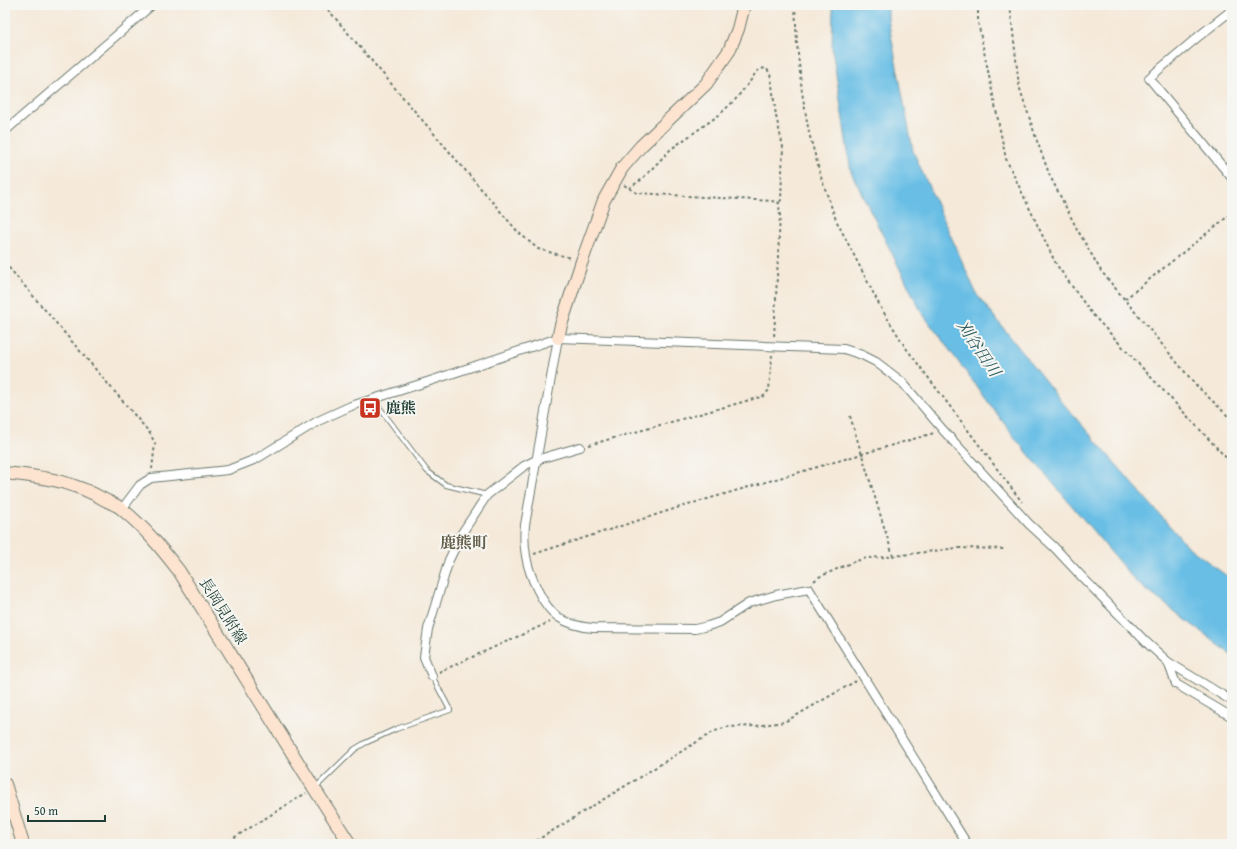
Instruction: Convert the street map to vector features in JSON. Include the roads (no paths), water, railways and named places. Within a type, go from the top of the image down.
[{"type":"main road","points":[[558,338],[582,261],[604,200],[615,180],[622,168],[641,146],[706,84],[729,51],[738,29],[744,5]]},
{"type":"main road","name":"長岡見附線","points":[[5,473],[49,479],[76,486],[99,496],[122,509],[140,524],[179,571],[350,844]]},
{"type":"main road","points":[[5,784],[23,844]]},
{"type":"street","points":[[5,131],[152,5]]},
{"type":"street","points":[[1232,10],[1149,78],[1232,178]]},
{"type":"street","points":[[558,338],[525,525],[524,543],[526,557],[534,581],[540,595],[548,606],[557,617],[581,627],[696,629],[720,622],[749,604],[776,595],[809,589],[967,844]]},
{"type":"street","points":[[122,509],[140,485],[151,478],[228,470],[256,459],[318,421],[351,406],[558,338],[844,349],[862,355],[876,362],[902,382],[943,430],[1029,524],[1054,546],[1083,578],[1146,642],[1168,662],[1232,702]]},
{"type":"street","points":[[432,676],[424,657],[428,630],[449,560],[462,532],[487,495],[524,466],[536,460],[580,447]]},
{"type":"street","points":[[1168,662],[1176,684],[1232,717]]},
{"type":"lane","points":[[373,399],[427,471],[446,485],[487,495]]},
{"type":"lane","points":[[314,788],[355,749],[365,742],[396,729],[450,710],[432,676]]},
{"type":"water","name":"刈谷田川","points":[[833,5],[888,5],[888,19],[913,151],[977,295],[1061,401],[1187,546],[1232,580],[1232,655],[1136,582],[1015,438],[922,313],[851,172],[832,48]]},
{"type":"place","name":"鹿熊","points":[[370,408]]},
{"type":"district","name":"鹿熊町","points":[[464,542]]}]
